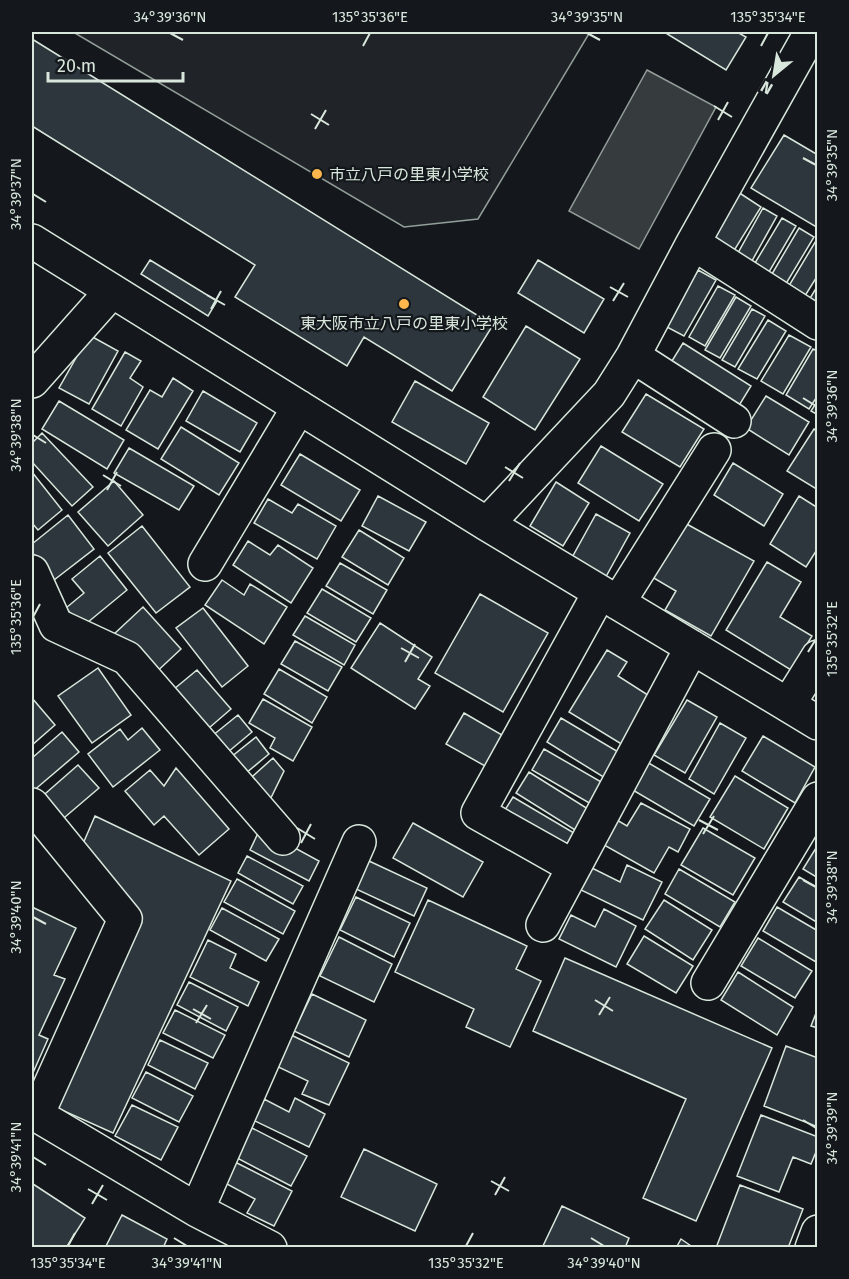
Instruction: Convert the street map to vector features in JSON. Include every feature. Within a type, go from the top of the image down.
[{"type":"street","points":[[487,524],[609,394],[633,356],[693,243],[810,36]]},
{"type":"street","points":[[32,241],[487,524],[818,723]]},
{"type":"street","points":[[693,243],[818,323]]},
{"type":"street","points":[[32,381],[112,291]]},
{"type":"street","points":[[633,356],[734,421]]},
{"type":"street","points":[[205,564],[299,407]]},
{"type":"street","points":[[574,867],[478,813],[609,597],[714,450]]},
{"type":"street","points":[[33,579],[56,625],[127,658],[283,838]]},
{"type":"street","points":[[543,925],[692,647]]},
{"type":"street","points":[[788,705],[818,657]]},
{"type":"street","points":[[708,983],[818,799]]},
{"type":"street","points":[[32,805],[126,919],[34,1113],[197,1210],[266,1247]]},
{"type":"street","points":[[197,1210],[359,842]]},
{"type":"street","points":[[812,1248],[818,1232]]},
{"type":"shaded area","points":[[73,32],[590,32],[478,219],[404,227]]},
{"type":"shaded area","points":[[647,70],[716,107],[639,249],[569,211]]},
{"type":"building","points":[[664,32],[737,32],[746,37],[726,70]]},
{"type":"building","points":[[32,39],[493,325],[452,391],[364,337],[347,366],[235,297],[255,265],[32,126]]},
{"type":"building","points":[[784,135],[818,155],[818,228],[751,188]]},
{"type":"building","points":[[738,192],[761,207],[730,257],[707,242]]},
{"type":"building","points":[[763,208],[777,216],[748,268],[734,260]]},
{"type":"building","points":[[782,218],[796,226],[766,277],[752,268]]},
{"type":"building","points":[[799,228],[814,237],[784,287],[769,279]]},
{"type":"building","points":[[817,239],[818,275],[803,299],[787,289]]},
{"type":"building","points":[[150,260],[217,301],[208,316],[141,274]]},
{"type":"building","points":[[538,260],[604,299],[584,333],[518,293]]},
{"type":"building","points":[[698,270],[716,280],[684,336],[665,326]]},
{"type":"building","points":[[818,285],[818,312],[806,305]]},
{"type":"building","points":[[718,286],[735,295],[705,346],[689,337]]},
{"type":"building","points":[[736,297],[751,306],[720,358],[705,350]]},
{"type":"building","points":[[752,309],[765,316],[735,367],[722,360]]},
{"type":"building","points":[[768,320],[786,331],[757,379],[738,369]]},
{"type":"building","points":[[526,326],[580,359],[535,430],[483,397]]},
{"type":"building","points":[[89,335],[118,351],[89,404],[59,388]]},
{"type":"building","points":[[789,335],[811,347],[783,394],[761,381]]},
{"type":"building","points":[[683,343],[751,386],[735,412],[667,369]]},
{"type":"building","points":[[813,349],[818,351],[818,395],[809,409],[786,395]]},
{"type":"building","points":[[125,352],[141,361],[130,378],[143,387],[121,426],[92,409]]},
{"type":"building","points":[[173,378],[193,391],[158,449],[126,430],[150,390],[162,397]]},
{"type":"building","points":[[415,381],[489,423],[466,464],[392,422]]},
{"type":"building","points":[[203,391],[257,423],[240,452],[186,421]]},
{"type":"building","points":[[646,394],[704,429],[680,467],[622,432]]},
{"type":"building","points":[[766,396],[809,422],[789,455],[746,428]]},
{"type":"building","points":[[818,400],[818,415],[811,411]]},
{"type":"building","points":[[59,401],[124,440],[107,469],[42,429]]},
{"type":"building","points":[[181,427],[239,463],[219,495],[161,459]]},
{"type":"building","points":[[814,429],[818,431],[818,490],[787,471]]},
{"type":"building","points":[[42,433],[93,487],[72,506],[32,462],[32,443]]},
{"type":"building","points":[[601,446],[663,484],[639,521],[578,483]]},
{"type":"building","points":[[129,448],[194,486],[179,510],[114,473]]},
{"type":"building","points":[[300,454],[360,490],[341,521],[281,485]]},
{"type":"building","points":[[733,463],[783,494],[764,526],[714,495]]},
{"type":"building","points":[[32,472],[62,510],[38,530],[32,523]]},
{"type":"building","points":[[114,481],[143,515],[108,546],[78,512]]},
{"type":"building","points":[[556,482],[589,503],[563,546],[530,526]]},
{"type":"building","points":[[378,496],[426,522],[409,551],[362,526]]},
{"type":"building","points":[[799,496],[818,508],[818,548],[806,567],[770,544]]},
{"type":"building","points":[[268,499],[292,513],[298,504],[336,526],[317,559],[254,523]]},
{"type":"building","points":[[596,514],[630,533],[603,582],[569,563]]},
{"type":"building","points":[[68,515],[94,549],[54,580],[32,552],[32,544]]},
{"type":"building","points":[[683,522],[754,561],[711,636],[665,610],[676,591],[652,577]]},
{"type":"building","points":[[142,526],[190,587],[156,613],[108,553]]},
{"type":"building","points":[[359,530],[404,558],[388,585],[342,557]]},
{"type":"building","points":[[248,541],[270,555],[278,545],[313,568],[291,603],[233,565]]},
{"type":"building","points":[[100,556],[127,590],[82,627],[66,608],[84,593],[72,579]]},
{"type":"building","points":[[767,562],[801,582],[780,617],[812,636],[791,670],[726,630]]},
{"type":"building","points":[[340,563],[387,590],[373,614],[326,586]]},
{"type":"building","points":[[222,580],[244,595],[250,584],[287,607],[264,644],[205,605]]},
{"type":"building","points":[[322,589],[371,618],[356,642],[307,613]]},
{"type":"building","points":[[480,594],[548,633],[503,712],[435,673]]},
{"type":"building","points":[[143,607],[181,649],[151,677],[113,635]]},
{"type":"building","points":[[203,608],[248,666],[222,687],[176,628]]},
{"type":"building","points":[[305,616],[355,645],[344,665],[293,635]]},
{"type":"building","points":[[380,623],[432,657],[418,679],[430,686],[415,709],[351,668]]},
{"type":"building","points":[[295,641],[342,667],[328,691],[281,664]]},
{"type":"building","points":[[607,650],[627,662],[618,676],[651,697],[623,745],[569,712]]},
{"type":"building","points":[[98,668],[131,715],[92,743],[58,696]]},
{"type":"building","points":[[279,669],[327,697],[312,723],[264,694]]},
{"type":"building","points":[[197,670],[231,709],[202,734],[168,694]]},
{"type":"building","points":[[32,698],[55,725],[32,745]]},
{"type":"building","points":[[263,699],[312,727],[293,761],[270,748],[275,738],[249,723]]},
{"type":"building","points":[[687,700],[717,717],[685,773],[654,755]]},
{"type":"building","points":[[464,713],[502,735],[485,766],[446,744]]},
{"type":"building","points":[[238,715],[252,732],[222,757],[207,740]]},
{"type":"building","points":[[561,718],[620,753],[605,778],[547,742]]},
{"type":"building","points":[[720,723],[746,738],[714,794],[689,779]]},
{"type":"building","points":[[142,728],[160,750],[113,787],[88,754],[120,729],[128,740]]},
{"type":"building","points":[[62,732],[79,752],[32,792],[32,758]]},
{"type":"building","points":[[763,736],[815,767],[795,803],[742,771]]},
{"type":"building","points":[[256,737],[269,754],[240,778],[226,761]]},
{"type":"building","points":[[544,749],[603,783],[591,804],[532,770]]},
{"type":"building","points":[[273,758],[284,771],[266,808],[245,783]]},
{"type":"building","points":[[647,762],[710,799],[694,826],[631,789]]},
{"type":"building","points":[[78,765],[99,788],[58,823],[38,800]]},
{"type":"building","points":[[176,768],[229,829],[199,855],[164,816],[154,825],[125,791],[150,770],[164,786]]},
{"type":"building","points":[[529,772],[588,809],[575,830],[516,793]]},
{"type":"building","points":[[735,776],[788,808],[764,849],[710,817]]},
{"type":"building","points":[[513,797],[574,833],[561,854],[500,818]]},
{"type":"building","points":[[641,803],[690,829],[678,852],[669,847],[654,873],[604,845],[617,820],[627,826]]},
{"type":"building","points":[[95,816],[231,881],[113,1133],[44,1102],[136,906],[82,846]]},
{"type":"building","points":[[413,823],[483,862],[463,897],[393,858]]},
{"type":"building","points":[[703,828],[755,858],[733,895],[681,865]]},
{"type":"building","points":[[260,829],[319,861],[309,881],[250,850]]},
{"type":"building","points":[[816,848],[818,849],[818,878],[803,869]]},
{"type":"building","points":[[247,856],[303,886],[293,904],[238,873]]},
{"type":"building","points":[[369,861],[427,888],[414,916],[356,889]]},
{"type":"building","points":[[627,865],[662,882],[643,920],[581,890],[592,868],[620,882]]},
{"type":"building","points":[[679,869],[735,902],[720,927],[665,894]]},
{"type":"building","points":[[799,877],[818,888],[818,923],[783,902]]},
{"type":"building","points":[[237,879],[295,911],[283,934],[224,902]]},
{"type":"building","points":[[356,897],[410,923],[394,957],[340,930]]},
{"type":"building","points":[[428,900],[527,946],[516,969],[541,981],[510,1047],[466,1027],[474,1009],[395,972]]},
{"type":"building","points":[[664,900],[712,930],[693,960],[645,929]]},
{"type":"building","points":[[32,907],[76,928],[54,975],[65,979],[39,1035],[48,1039],[32,1075]]},
{"type":"building","points":[[777,907],[818,931],[816,962],[763,931]]},
{"type":"building","points":[[222,908],[279,939],[266,961],[210,930]]},
{"type":"building","points":[[604,909],[636,926],[616,967],[559,939],[571,915],[595,927]]},
{"type":"building","points":[[644,936],[693,966],[676,993],[627,964]]},
{"type":"building","points":[[339,937],[392,964],[374,1002],[320,976]]},
{"type":"building","points":[[758,938],[812,971],[795,998],[741,966]]},
{"type":"building","points":[[208,940],[236,954],[230,968],[259,982],[248,1006],[190,977]]},
{"type":"building","points":[[565,958],[772,1048],[696,1221],[643,1198],[686,1099],[533,1031]]},
{"type":"building","points":[[738,972],[793,1007],[777,1035],[721,1000]]},
{"type":"building","points":[[189,982],[238,1007],[226,1031],[177,1005]]},
{"type":"building","points":[[312,994],[366,1020],[349,1057],[294,1031]]},
{"type":"building","points":[[818,1008],[818,1028],[811,1026]]},
{"type":"building","points":[[175,1010],[225,1035],[213,1058],[163,1033]]},
{"type":"building","points":[[287,1033],[349,1063],[329,1105],[302,1094],[308,1081],[272,1064]]},
{"type":"building","points":[[160,1040],[208,1063],[195,1089],[148,1065]]},
{"type":"building","points":[[786,1046],[818,1058],[818,1127],[764,1106]]},
{"type":"building","points":[[146,1072],[193,1096],[179,1122],[132,1098]]},
{"type":"building","points":[[295,1098],[325,1114],[309,1147],[253,1120],[264,1099],[289,1112]]},
{"type":"building","points":[[132,1105],[178,1127],[161,1160],[115,1136]]},
{"type":"building","points":[[761,1115],[818,1137],[818,1147],[811,1164],[793,1157],[779,1192],[737,1176]]},
{"type":"building","points":[[252,1128],[307,1156],[291,1186],[237,1158]]},
{"type":"building","points":[[364,1149],[437,1184],[415,1231],[341,1197]]},
{"type":"building","points":[[235,1162],[292,1191],[274,1226],[247,1213],[255,1199],[225,1183]]},
{"type":"building","points":[[33,1184],[85,1218],[66,1248],[32,1248]]},
{"type":"building","points":[[740,1185],[803,1209],[788,1248],[716,1248]]},
{"type":"building","points":[[562,1206],[629,1238],[625,1248],[542,1248]]},
{"type":"building","points":[[122,1215],[167,1239],[163,1248],[105,1248]]},
{"type":"building","points":[[681,1239],[694,1248],[676,1248]]},
{"type":"place","name":"市立八戸の里東小学校","points":[[317,174]]},
{"type":"place","name":"東大阪市立八戸の里東小学校","points":[[404,304]]}]
